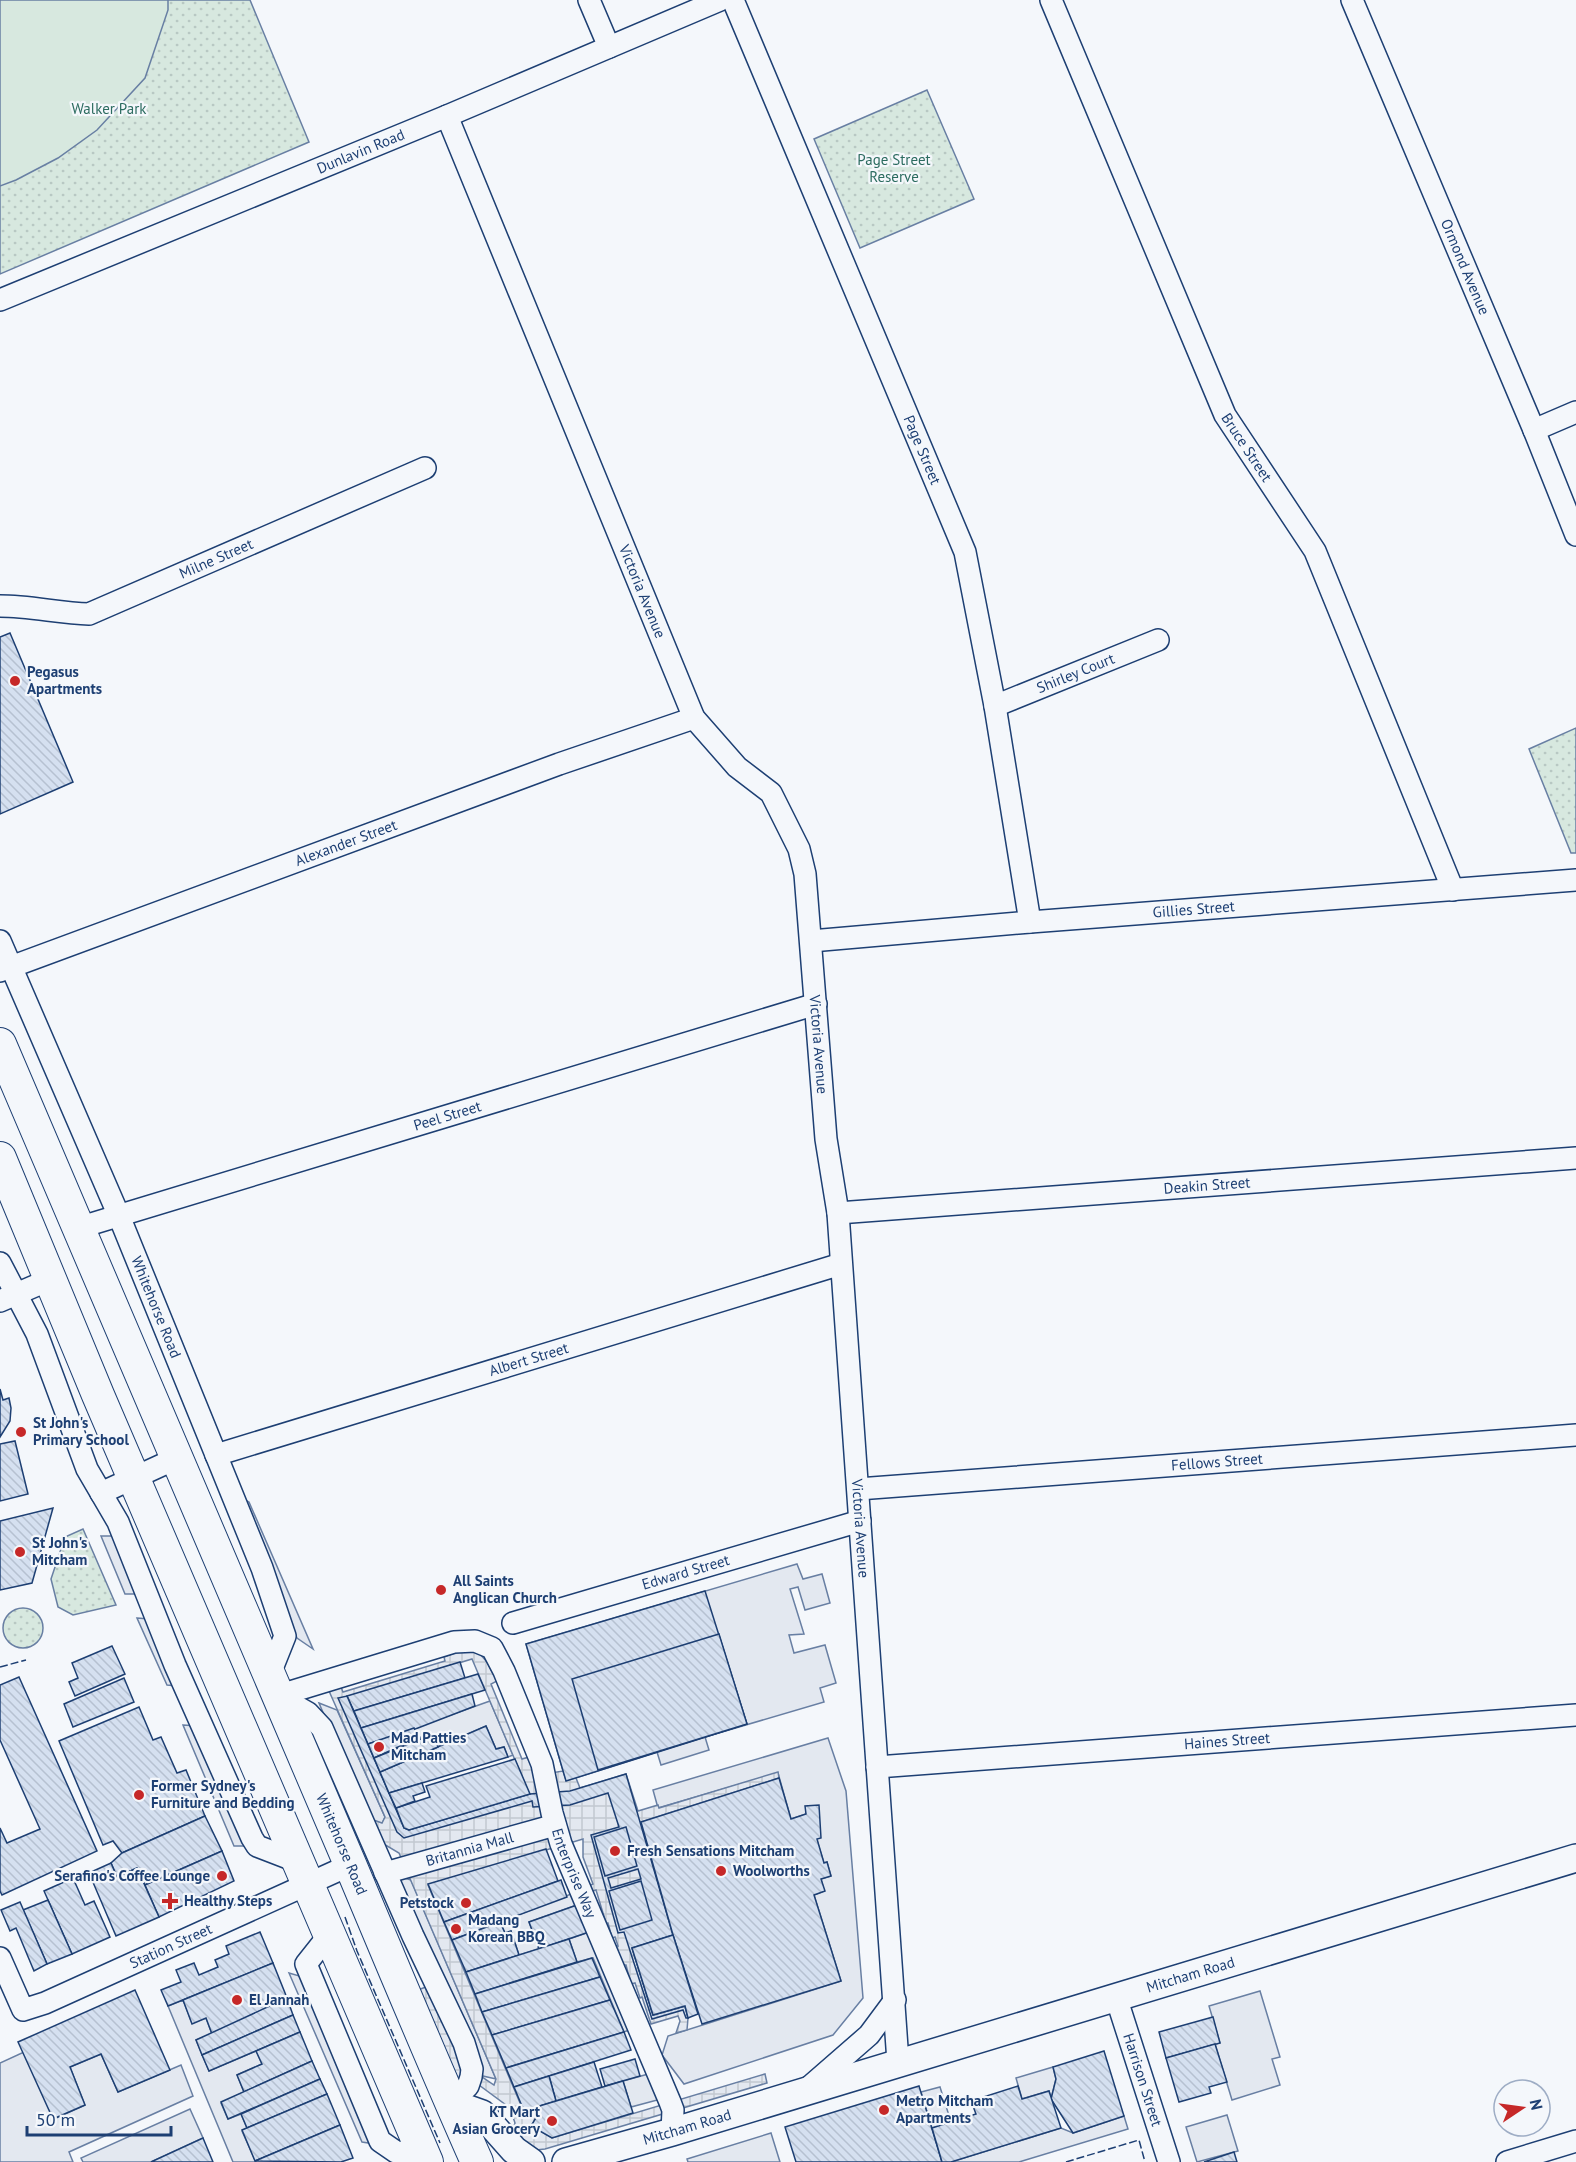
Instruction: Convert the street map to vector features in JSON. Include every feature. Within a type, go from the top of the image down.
[{"type":"highway","name":"Whitehorse Road","points":[[0,1044],[175,1459],[477,2162]]},
{"type":"highway","points":[[0,1158],[133,1478],[425,2157]]},
{"type":"main road","name":"Mitcham Road","points":[[566,2162],[672,2132],[1576,1858]]},
{"type":"main road","points":[[451,2103],[482,2114],[514,2150],[531,2162]]},
{"type":"street","points":[[590,0],[609,47]]},
{"type":"street","name":"Dunlavin Road","points":[[0,300],[447,116],[720,0]]},
{"type":"street","name":"Page Street","points":[[733,0],[965,552],[995,706],[1030,922]]},
{"type":"street","name":"Bruce Street","points":[[1051,0],[1225,415],[1315,551],[1453,890]]},
{"type":"street","name":"Ormond Avenue","points":[[1352,0],[1534,430],[1576,536]]},
{"type":"street","name":"Victoria Avenue","points":[[447,116],[694,718],[737,767],[771,793],[799,849],[805,874],[826,1139],[838,1213],[898,2062]]},
{"type":"street","points":[[1534,430],[1576,412]]},
{"type":"street","name":"Milne Street","points":[[0,606],[32,607],[60,613],[89,614],[425,468]]},
{"type":"street","name":"Shirley Court","points":[[995,706],[1158,640]]},
{"type":"street","name":"Alexander Street","points":[[6,969],[548,768],[694,718]]},
{"type":"street","name":"Gillies Street","points":[[811,941],[1576,880]]},
{"type":"street","name":"Whitehorse Road","points":[[0,941],[6,969],[118,1216],[262,1568],[284,1628],[285,1636],[273,1686],[308,1713],[322,1728],[413,1936],[464,2043],[472,2069],[468,2086],[451,2103]]},
{"type":"street","name":"Peel Street","points":[[78,1228],[816,1005]]},
{"type":"street","name":"Deakin Street","points":[[838,1213],[1576,1158]]},
{"type":"street","points":[[0,1263],[8,1297],[37,1334],[87,1469],[118,1522],[175,1665],[252,1838],[257,1846],[302,1873]]},
{"type":"street","name":"Albert Street","points":[[216,1455],[841,1264]]},
{"type":"street","points":[[8,1297],[51,1279]]},
{"type":"street","name":"Fellows Street","points":[[858,1489],[1576,1435]]},
{"type":"street","points":[[101,1493],[175,1459]]},
{"type":"street","name":"Edward Street","points":[[513,1623],[860,1521]]},
{"type":"street","name":"Enterprise Way","points":[[273,1686],[454,1642],[475,1641],[492,1648],[504,1671],[542,1764],[561,1844],[663,2081],[673,2110],[672,2132]]},
{"type":"street","name":"Haines Street","points":[[877,1767],[1576,1715]]},
{"type":"street","name":"Britannia Mall","points":[[386,1873],[555,1825]]},
{"type":"street","name":"Station Street","points":[[0,1958],[23,2010],[45,2003],[302,1873],[350,1865]]},
{"type":"street","points":[[403,1992],[413,1936]]},
{"type":"street","name":"Harrison Street","points":[[1116,1997],[1169,2162]]},
{"type":"street","name":"Mitcham Road","points":[[807,2090],[869,2035],[895,2000]]},
{"type":"street","points":[[1507,2162],[1576,2141]]},
{"type":"green space","name":"Walker Park","points":[[0,0],[250,0],[309,142],[0,274]]},
{"type":"green space","points":[[0,0],[168,0],[168,10],[145,78],[97,130],[58,158],[0,186]]},
{"type":"green space","name":"Page Street Reserve","points":[[927,90],[974,199],[860,248],[814,139]]},
{"type":"green space","points":[[1576,728],[1576,853],[1571,853],[1529,749]]},
{"type":"green space","points":[[83,1529],[116,1605],[73,1615],[58,1607],[51,1579],[65,1537]]},
{"type":"green space","points":[[23,1608],[37,1614],[43,1628],[37,1642],[23,1648],[9,1642],[3,1628],[9,1614]]},
{"type":"shaded area","points":[[237,1496],[249,1502],[313,1649],[297,1638]]},
{"type":"shaded area","points":[[101,1536],[117,1536],[139,1594],[125,1594]]},
{"type":"shaded area","points":[[797,1564],[803,1579],[822,1574],[830,1603],[805,1610],[798,1587],[790,1589],[804,1634],[789,1635],[794,1653],[825,1645],[836,1683],[820,1688],[824,1702],[705,1737],[709,1750],[661,1765],[657,1752],[566,1781],[526,1644]]},
{"type":"shaded area","points":[[137,1618],[149,1619],[177,1686],[167,1685]]},
{"type":"shaded area","points":[[460,1651],[474,1651],[487,1662],[497,1681],[491,1684],[522,1759],[529,1757],[538,1775],[563,1771],[566,1780],[576,1778],[580,1788],[626,1774],[638,1811],[658,1805],[659,1808],[778,1772],[779,1778],[641,1822],[673,1935],[632,1948],[685,2006],[688,2018],[687,2030],[676,2033],[680,2021],[678,2016],[651,2024],[642,1997],[640,1998],[635,1983],[631,1984],[626,1965],[622,1965],[615,1937],[612,1938],[596,1890],[590,1892],[588,1886],[593,1884],[583,1857],[583,1839],[428,1885],[523,2110],[537,2116],[532,2126],[552,2138],[765,2074],[767,2083],[545,2149],[536,2150],[511,2135],[515,2123],[510,2108],[479,2085],[482,2077],[494,2085],[496,2079],[399,1853],[377,1840],[368,1818],[382,1823],[385,1817],[329,1691],[341,1687],[343,1692],[445,1661],[444,1657]],"holes":[[[472,1659],[529,1793],[404,1828],[347,1697]]]},
{"type":"shaded area","points":[[490,1701],[513,1755],[508,1757],[504,1747],[496,1749],[486,1726],[438,1747],[433,1734],[418,1738],[414,1728]]},
{"type":"shaded area","points":[[319,1703],[337,1710],[385,1817],[382,1824],[368,1818]]},
{"type":"shaded area","points":[[183,1725],[198,1726],[249,1846],[234,1846]]},
{"type":"shaded area","points":[[828,1738],[846,1791],[863,1998],[833,2035],[684,2084],[662,2055],[668,2036],[841,1981],[814,1895],[824,1891],[821,1879],[831,1876],[827,1862],[824,1863],[806,1806],[806,1814],[791,1819],[778,1773],[658,1808],[653,1790]]},
{"type":"shaded area","points":[[395,1875],[411,1880],[496,2079],[483,2076]]},
{"type":"shaded area","points":[[576,1892],[577,1905],[529,1922],[539,1949],[519,1955],[511,1931],[505,1933],[500,1922]]},
{"type":"shaded area","points":[[589,1932],[634,2028],[624,2032],[593,1958],[577,1962],[569,1939]]},
{"type":"shaded area","points":[[289,1973],[303,1977],[375,2144],[362,2142]]},
{"type":"shaded area","points":[[431,1985],[465,2067],[459,2081],[418,1990]]},
{"type":"shaded area","points":[[1260,1991],[1280,2057],[1272,2059],[1280,2085],[1232,2100],[1215,2044],[1220,2043],[1209,2006]]},
{"type":"shaded area","points":[[183,2000],[192,2023],[206,2018],[212,2034],[196,2040],[209,2071],[256,2051],[262,2064],[237,2075],[244,2092],[221,2103],[228,2119],[241,2114],[247,2128],[242,2131],[256,2162],[233,2162],[168,2006]]},
{"type":"shaded area","points":[[24,2052],[54,2119],[85,2105],[70,2067],[101,2054],[118,2092],[181,2065],[193,2096],[69,2152],[73,2162],[0,2162],[0,2063]]},
{"type":"shaded area","points":[[1053,2067],[1056,2079],[1051,2099],[1049,2091],[1022,2099],[1016,2078]]},
{"type":"shaded area","points":[[652,2073],[661,2099],[631,2107],[623,2081]]},
{"type":"shaded area","points":[[940,2087],[951,2122],[932,2128],[921,2092]]},
{"type":"shaded area","points":[[190,2109],[203,2138],[151,2162],[83,2162],[81,2158]]},
{"type":"shaded area","points":[[1227,2115],[1238,2151],[1197,2162],[1186,2127]]},
{"type":"shaded area","points":[[1124,2116],[1128,2129],[1019,2162],[951,2162],[1061,2128],[1073,2133]]},
{"type":"shaded area","points":[[771,2133],[780,2162],[688,2162],[687,2159]]},
{"type":"building","name":"Pegasus Apartments","points":[[10,633],[73,782],[0,814],[0,637]]},
{"type":"building","points":[[0,1389],[3,1400],[9,1398],[11,1408],[10,1421],[0,1437]]},
{"type":"building","points":[[15,1441],[28,1494],[0,1501],[0,1444]]},
{"type":"building","name":"St John's Mitcham","points":[[53,1508],[32,1583],[0,1590],[0,1521]]},
{"type":"building","points":[[705,1591],[747,1724],[566,1781],[526,1644]]},
{"type":"building","points":[[719,1634],[747,1724],[598,1770],[572,1679]]},
{"type":"building","points":[[112,1646],[125,1674],[75,1696],[69,1682],[78,1678],[72,1663]]},
{"type":"building","points":[[460,1662],[465,1678],[354,1711],[347,1696]]},
{"type":"building","points":[[478,1674],[485,1690],[361,1728],[354,1711]]},
{"type":"building","points":[[19,1677],[97,1851],[2,1895],[0,1891],[0,1828],[7,1843],[40,1829],[0,1740],[0,1685]]},
{"type":"building","points":[[124,1678],[134,1702],[73,1727],[64,1704]]},
{"type":"building","points":[[472,1694],[475,1706],[405,1733],[368,1744],[361,1728]]},
{"type":"building","points":[[347,1696],[404,1828],[409,1830],[530,1794],[570,1791],[626,1774],[673,1935],[632,1948],[653,2015],[685,2006],[688,2018],[683,2010],[652,2019],[624,1932],[618,1933],[591,1835],[619,1827],[608,1793],[570,1805],[533,1807],[532,1801],[404,1838],[397,1832],[338,1698]],"holes":[[[638,1869],[641,1879],[611,1888],[608,1878]]]},
{"type":"building","name":"Former Sydney's Furniture and Bedding","points":[[139,1707],[153,1740],[161,1737],[177,1773],[186,1770],[205,1816],[122,1853],[113,1841],[103,1845],[59,1741]]},
{"type":"building","points":[[486,1726],[496,1749],[504,1747],[508,1757],[389,1793],[380,1772]]},
{"type":"building","points":[[414,1728],[418,1738],[374,1758],[368,1744]]},
{"type":"building","points":[[433,1734],[438,1747],[380,1772],[374,1758]]},
{"type":"building","points":[[515,1759],[530,1794],[409,1830],[404,1828],[396,1808],[430,1797],[426,1786]]},
{"type":"building","points":[[779,1778],[791,1819],[806,1814],[805,1806],[819,1805],[821,1838],[817,1839],[824,1863],[827,1862],[831,1876],[821,1879],[825,1891],[814,1895],[841,1981],[702,2024],[673,1935],[641,1822]]},
{"type":"building","points":[[422,1783],[425,1792],[413,1796],[415,1801],[396,1808],[389,1793]]},
{"type":"building","points":[[205,1816],[222,1851],[145,1885],[137,1868],[117,1877],[111,1863],[122,1853]]},
{"type":"building","points":[[626,1827],[637,1866],[605,1876],[594,1837]]},
{"type":"building","name":"Petstock","points":[[546,1849],[558,1881],[444,1922],[428,1884]]},
{"type":"building","points":[[222,1851],[234,1881],[159,1917],[145,1885]]},
{"type":"building","points":[[111,1863],[117,1877],[137,1868],[159,1917],[116,1936],[89,1873]]},
{"type":"building","points":[[73,1878],[85,1905],[94,1901],[110,1937],[72,1954],[44,1891]]},
{"type":"building","points":[[561,1880],[567,1897],[452,1940],[444,1922]]},
{"type":"building","points":[[641,1881],[652,1920],[620,1930],[609,1891]]},
{"type":"building","points":[[48,1900],[72,1954],[47,1964],[23,1910]]},
{"type":"building","points":[[20,1902],[47,1964],[34,1971],[16,1928],[10,1931],[1,1910]]},
{"type":"building","points":[[577,1905],[589,1932],[539,1949],[529,1922]]},
{"type":"building","points":[[500,1922],[505,1933],[511,1931],[519,1955],[466,1972],[452,1940]]},
{"type":"building","points":[[260,1932],[273,1963],[168,2006],[161,1990],[181,1982],[176,1970],[194,1963],[199,1975],[218,1967],[215,1960],[229,1954],[226,1946]]},
{"type":"building","points":[[673,1935],[698,2014],[688,2018],[685,2006],[653,2015],[632,1948]]},
{"type":"building","points":[[569,1939],[577,1962],[475,1994],[466,1972]]},
{"type":"building","points":[[592,1958],[600,1977],[482,2012],[475,1994]]},
{"type":"building","points":[[273,1963],[287,1998],[212,2034],[206,2018],[192,2024],[183,2000]]},
{"type":"building","points":[[600,1977],[610,2000],[492,2035],[482,2012]]},
{"type":"building","points":[[135,1990],[170,2070],[118,2092],[101,2054],[70,2067],[85,2105],[53,2119],[18,2042]]},
{"type":"building","points":[[287,1998],[293,2015],[202,2055],[196,2040]]},
{"type":"building","points":[[610,2000],[624,2032],[506,2068],[492,2035]]},
{"type":"building","points":[[293,2015],[300,2032],[209,2071],[202,2055]]},
{"type":"building","points":[[1213,2017],[1220,2043],[1166,2058],[1159,2032]]},
{"type":"building","points":[[300,2032],[312,2061],[244,2092],[237,2075],[262,2064],[256,2051]]},
{"type":"building","points":[[624,2032],[631,2050],[514,2087],[506,2068]]},
{"type":"building","points":[[1215,2044],[1227,2082],[1209,2087],[1211,2093],[1179,2102],[1166,2058]]},
{"type":"building","points":[[1104,2051],[1124,2116],[1073,2133],[1051,2099],[1056,2079],[1053,2067]]},
{"type":"building","points":[[635,2059],[640,2076],[605,2086],[600,2069]]},
{"type":"building","points":[[312,2061],[320,2079],[228,2119],[221,2102]]},
{"type":"building","points":[[594,2062],[602,2087],[556,2101],[549,2076]]},
{"type":"building","points":[[549,2076],[556,2101],[524,2111],[514,2087]]},
{"type":"building","points":[[320,2079],[327,2094],[247,2128],[241,2114]]},
{"type":"building","points":[[623,2081],[633,2113],[552,2138],[531,2126],[537,2116],[526,2110]]},
{"type":"building","name":"Metro Mitcham Apartments","points":[[919,2086],[942,2162],[796,2162],[785,2127]]},
{"type":"building","points":[[1018,2086],[1022,2099],[1049,2091],[1061,2128],[951,2162],[942,2162],[932,2128],[976,2114],[971,2101]]},
{"type":"building","points":[[327,2094],[340,2125],[255,2161],[242,2130]]},
{"type":"building","points":[[340,2125],[353,2158],[341,2162],[255,2161]]},
{"type":"building","points":[[203,2138],[213,2162],[151,2162]]},
{"type":"building","points":[[1234,2152],[1237,2162],[1204,2162]]},
{"type":"fence","points":[[0,1667],[26,1660]]},
{"type":"fence","points":[[345,1917],[357,1951],[440,2143]]},
{"type":"fence","points":[[1066,2162],[1139,2140],[1145,2162]]},
{"type":"place","name":"Pegasus Apartments","points":[[15,681]]},
{"type":"place","name":"St John's Primary School","points":[[21,1432]]},
{"type":"place","name":"St John's Mitcham","points":[[20,1552]]},
{"type":"place","name":"All Saints Anglican Church","points":[[441,1590]]},
{"type":"place","name":"Mad Patties Mitcham","points":[[379,1747]]},
{"type":"place","name":"Former Sydney's Furniture and Bedding","points":[[139,1795]]},
{"type":"place","name":"Fresh Sensations Mitcham","points":[[615,1851]]},
{"type":"place","name":"Woolworths","points":[[721,1871]]},
{"type":"place","name":"Serafino's Coffee Lounge","points":[[222,1876]]},
{"type":"place","name":"Healthy Steps","points":[[170,1901]]},
{"type":"place","name":"Petstock","points":[[466,1903]]},
{"type":"place","name":"Madang Korean BBQ","points":[[456,1929]]},
{"type":"place","name":"El Jannah","points":[[237,2000]]},
{"type":"place","name":"Metro Mitcham Apartments","points":[[884,2110]]},
{"type":"place","name":"KT Mart Asian Grocery","points":[[552,2121]]}]
